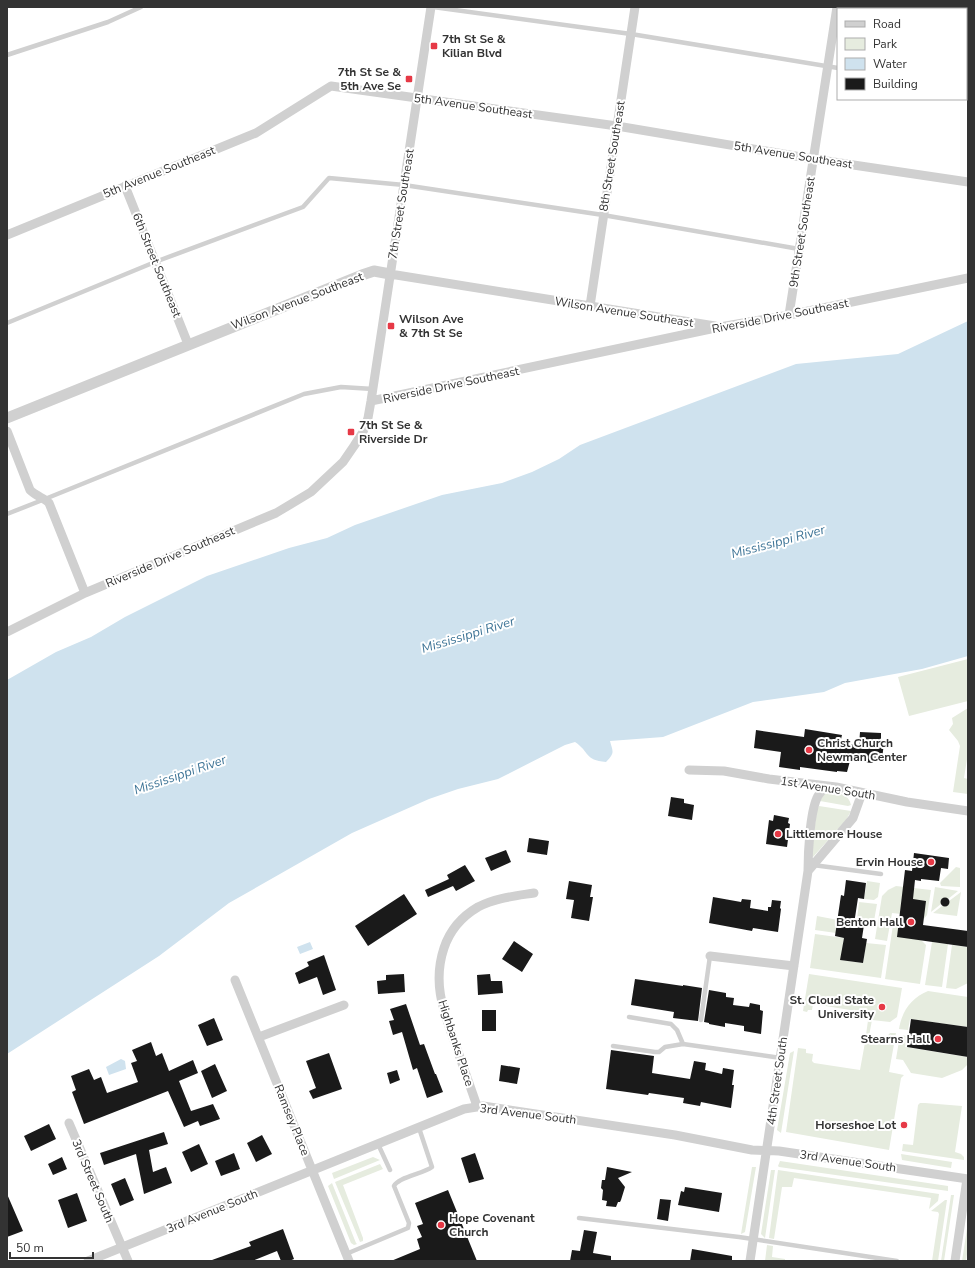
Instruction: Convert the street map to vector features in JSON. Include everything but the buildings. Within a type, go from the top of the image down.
[{"type":"street","name":"7th Street Southeast","points":[[371,402],[432,7]]},
{"type":"street","name":"8th Street Southeast","points":[[590,306],[635,7]]},
{"type":"street","name":"9th Street Southeast","points":[[789,315],[837,7]]},
{"type":"street","name":"5th Avenue Southeast","points":[[7,235],[256,132],[331,86],[617,126],[813,159],[968,182]]},
{"type":"street","name":"6th Street Southeast","points":[[125,186],[188,344]]},
{"type":"street","name":"Wilson Avenue Southeast","points":[[7,418],[188,344],[374,271],[720,327]]},
{"type":"street","name":"Riverside Drive Southeast","points":[[7,632],[85,593],[276,513],[311,492],[343,462],[354,446],[363,432],[368,418],[371,402],[720,327],[789,315],[968,278]]},
{"type":"street","points":[[7,431],[30,490],[49,503],[85,593]]},
{"type":"street","name":"1st Avenue South","points":[[689,770],[724,771],[769,779],[827,786],[907,802],[968,811]]},
{"type":"street","name":"4th Street South","points":[[750,1261],[794,966],[811,868],[808,854],[815,805],[818,796],[827,786]]},
{"type":"street","points":[[811,868],[853,818],[862,793]]},
{"type":"street","name":"Highbanks Place","points":[[477,1106],[442,1006],[438,982],[440,959],[447,940],[455,925],[471,912],[486,903],[534,892]]},
{"type":"street","points":[[710,956],[794,966]]},
{"type":"street","name":"Ramsey Place","points":[[235,980],[348,1258]]},
{"type":"street","points":[[259,1037],[344,1005]]},
{"type":"street","name":"3rd Avenue South","points":[[88,1261],[467,1108],[477,1106],[668,1134],[752,1150],[779,1151],[968,1177]]},
{"type":"street","name":"3rd Street South","points":[[69,1123],[128,1261]]},
{"type":"street","points":[[954,1261],[968,1177]]},
{"type":"lane","points":[[7,55],[108,22],[141,7]]},
{"type":"lane","points":[[432,7],[631,34],[837,68]]},
{"type":"lane","points":[[7,323],[155,262],[303,207],[329,178],[404,185],[603,215],[799,249]]},
{"type":"lane","points":[[7,514],[304,394],[341,388],[373,389]]},
{"type":"lane","points":[[811,868],[881,874]]},
{"type":"lane","points":[[701,1020],[710,956]]},
{"type":"lane","points":[[628,1018],[671,1024],[677,1030],[683,1044]]},
{"type":"lane","points":[[613,1046],[660,1052],[664,1047],[683,1044],[780,1058]]},
{"type":"lane","points":[[348,1258],[383,1239],[406,1229],[409,1226],[394,1185],[400,1180],[432,1167],[428,1151],[419,1128]]},
{"type":"lane","points":[[378,1144],[390,1170]]},
{"type":"lane","points":[[579,1218],[754,1240],[897,1261]]},
{"type":"green space","points":[[968,659],[968,701],[909,716],[898,677]]},
{"type":"green space","points":[[968,708],[968,753],[964,778],[968,779],[968,794],[953,792],[960,746],[949,730],[953,724],[952,718]]},
{"type":"green space","points":[[830,792],[846,796],[851,805],[848,806],[820,801],[824,794]]},
{"type":"green space","points":[[819,806],[851,811],[846,820],[813,857],[811,856],[817,810]]},
{"type":"green space","points":[[956,867],[960,868],[960,887],[941,886],[940,883]]},
{"type":"green space","points":[[867,881],[880,883],[878,897],[874,900],[864,899]]},
{"type":"green space","points":[[896,886],[931,890],[927,915],[923,920],[892,913],[887,941],[875,939],[882,896],[888,890]]},
{"type":"green space","points":[[935,887],[958,891],[948,899],[942,899],[941,904],[931,912]]},
{"type":"green space","points":[[961,892],[957,916],[933,913],[942,906],[947,906],[949,901]]},
{"type":"green space","points":[[859,902],[877,904],[874,921],[857,919]]},
{"type":"green space","points":[[817,916],[838,920],[836,933],[815,930]]},
{"type":"green space","points":[[894,918],[900,919],[926,945],[920,984],[885,979]]},
{"type":"green space","points":[[815,934],[844,938],[841,960],[863,963],[866,943],[886,945],[881,978],[810,968]]},
{"type":"green space","points":[[932,942],[948,944],[942,987],[925,985]]},
{"type":"green space","points":[[952,945],[968,947],[968,983],[956,989],[946,988]]},
{"type":"green space","points":[[809,974],[902,988],[897,1017],[890,1022],[872,1020],[869,1036],[866,1035],[869,1013],[813,1004],[812,1010],[808,1010],[807,1012],[803,1011]]},
{"type":"green space","points":[[928,991],[968,997],[968,1027],[910,1019],[908,1030],[899,1029],[902,1016],[908,1006],[917,997]]},
{"type":"green space","points":[[890,1033],[896,1033],[889,1072],[904,1075],[901,1078],[889,1150],[786,1132],[798,1048],[806,1049],[806,1053],[813,1054],[812,1061],[814,1063],[860,1070],[866,1037],[879,1041],[884,1039]]},
{"type":"green space","points":[[900,1035],[907,1036],[905,1047],[968,1057],[968,1064],[962,1070],[942,1078],[911,1073],[903,1060],[896,1059]]},
{"type":"green space","points":[[794,1051],[781,1133],[777,1130],[790,1053]]},
{"type":"green space","points":[[920,1103],[962,1106],[955,1152],[961,1154],[964,1157],[964,1160],[902,1151],[903,1144],[913,1145],[918,1105]]},
{"type":"green space","points":[[901,1154],[952,1162],[951,1168],[902,1160]]},
{"type":"green space","points":[[373,1157],[380,1160],[334,1179],[332,1173]]},
{"type":"green space","points":[[780,1161],[948,1186],[948,1191],[779,1167]]},
{"type":"green space","points":[[380,1164],[383,1169],[343,1185],[363,1238],[363,1241],[360,1242],[335,1182]]},
{"type":"green space","points":[[752,1167],[756,1167],[745,1232],[741,1234]]},
{"type":"green space","points":[[771,1170],[775,1170],[765,1238],[761,1234]]},
{"type":"green space","points":[[778,1170],[939,1194],[938,1201],[929,1209],[931,1198],[794,1178],[792,1187],[782,1187],[774,1239],[769,1238]]},
{"type":"green space","points":[[332,1183],[357,1244],[354,1245],[351,1243],[328,1186]]},
{"type":"green space","points":[[951,1195],[954,1195],[944,1261],[941,1261]]},
{"type":"green space","points":[[947,1200],[938,1261],[932,1261],[939,1214],[938,1212],[931,1211]]},
{"type":"green space","points":[[968,1222],[968,1247],[966,1261],[962,1261]]},
{"type":"green space","points":[[767,1245],[773,1246],[772,1257],[785,1259],[785,1261],[765,1261]]},
{"type":"water","name":"Mississippi River","points":[[968,321],[968,656],[922,669],[845,683],[824,692],[753,702],[663,737],[610,741],[612,752],[611,756],[606,762],[590,757],[575,742],[565,745],[498,779],[458,789],[429,799],[352,833],[229,903],[159,956],[7,1054],[7,680],[56,652],[91,637],[125,617],[207,576],[289,548],[327,538],[355,525],[442,495],[502,483],[532,472],[559,459],[580,445],[796,364],[898,354]]},
{"type":"water","points":[[310,942],[313,949],[300,954],[297,947]]},
{"type":"water","points":[[121,1059],[125,1061],[126,1069],[109,1075],[106,1067]]},
{"type":"place","name":"7th St Se & Kilian Blvd","points":[[434,46]]},
{"type":"place","name":"7th St Se & 5th Ave Se","points":[[409,79]]},
{"type":"place","name":"Wilson Ave & 7th St Se","points":[[391,326]]},
{"type":"place","name":"7th St Se & Riverside Dr","points":[[351,432]]},
{"type":"place","name":"Christ Church Newman Center","points":[[809,750]]},
{"type":"place","name":"Littlemore House","points":[[778,834]]},
{"type":"place","name":"Ervin House","points":[[931,862]]},
{"type":"place","name":"Benton Hall","points":[[911,922]]},
{"type":"place","name":"St. Cloud State University","points":[[882,1007]]},
{"type":"place","name":"Stearns Hall","points":[[938,1039]]},
{"type":"place","name":"Horseshoe Lot","points":[[904,1125]]},
{"type":"place","name":"Hope Covenant Church","points":[[441,1225]]}]
